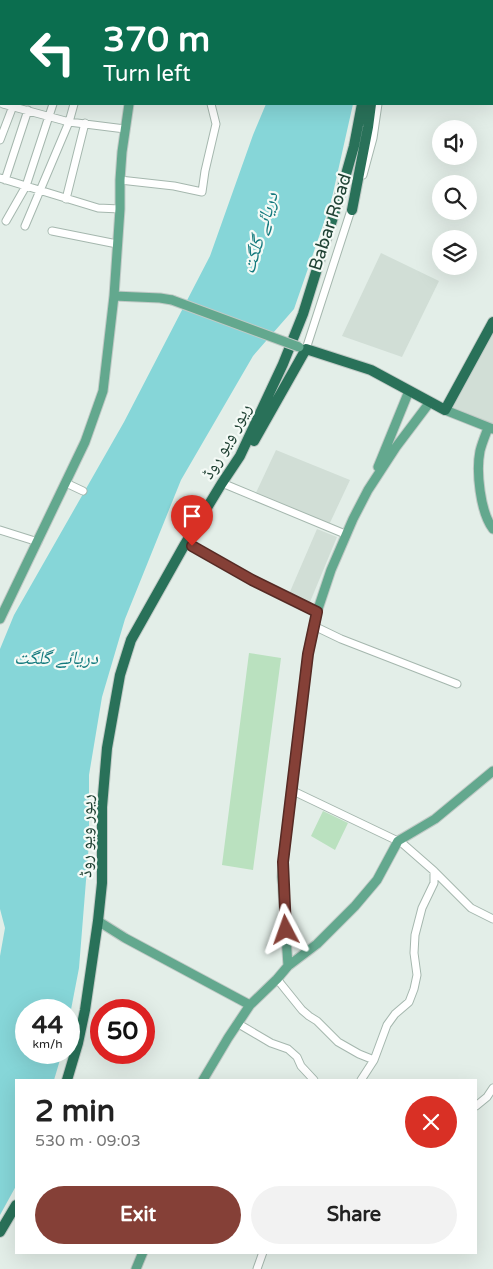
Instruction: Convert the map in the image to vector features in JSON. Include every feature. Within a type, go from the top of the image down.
[{"type":"highway","name":"ریور ویو روڈ","points":[[67,1079],[85,1010],[98,921],[102,883],[102,807],[106,748],[120,675],[131,640],[222,483],[240,456],[282,364],[303,314],[343,185],[354,146],[362,105]]},
{"type":"highway","points":[[352,210],[371,105]]},
{"type":"highway","points":[[240,456],[251,446],[302,348],[360,366],[445,410],[493,322]]},
{"type":"highway","points":[[0,1232],[15,1207]]},
{"type":"main road","points":[[0,619],[66,483],[91,426],[103,391],[114,296],[120,180],[129,105]]},
{"type":"main road","points":[[114,296],[172,300],[302,348]]},
{"type":"main road","points":[[288,966],[282,877],[308,654],[317,612],[345,534],[392,445],[409,391]]},
{"type":"main road","points":[[392,445],[430,402]]},
{"type":"main road","points":[[445,410],[491,429],[480,451],[480,485],[486,517],[493,528]]},
{"type":"main road","points":[[204,1079],[250,1005],[288,966],[317,944],[361,900],[377,880],[398,841],[435,819],[493,771]]},
{"type":"main road","points":[[98,921],[125,938],[250,1005]]},
{"type":"main road","points":[[136,1269],[143,1254]]},
{"type":"street","points":[[9,105],[69,122],[125,129]]},
{"type":"street","points":[[6,221],[26,186],[53,105]]},
{"type":"street","points":[[25,226],[69,122],[74,105]]},
{"type":"street","points":[[120,180],[174,186],[202,192],[216,124],[211,105]]},
{"type":"street","name":"Babar Road","points":[[302,348],[352,210],[373,138],[378,105]]},
{"type":"street","points":[[0,140],[13,106]]},
{"type":"street","points":[[28,110],[2,179],[98,208],[120,209]]},
{"type":"street","points":[[66,199],[85,123]]},
{"type":"street","points":[[52,231],[117,244]]},
{"type":"street","points":[[66,483],[82,490]]},
{"type":"street","points":[[222,483],[345,534]]},
{"type":"street","points":[[0,530],[38,542]]},
{"type":"street","points":[[192,546],[244,576],[317,612]]},
{"type":"street","points":[[314,626],[341,639],[457,684]]},
{"type":"street","points":[[291,790],[398,841],[434,871],[471,908],[493,919]]},
{"type":"street","points":[[362,1079],[374,1060],[387,1025],[395,1014],[408,1002],[414,989],[417,975],[414,953],[415,936],[422,908],[434,883],[434,871]]},
{"type":"street","points":[[277,979],[302,1010],[318,1021],[338,1042],[374,1060]]},
{"type":"street","points":[[237,1023],[270,1043],[288,1049],[297,1057],[301,1066],[313,1079]]},
{"type":"street","points":[[477,1105],[487,1097],[493,1088]]},
{"type":"street","points":[[257,1269],[262,1254]]},
{"type":"shaded area","points":[[381,253],[439,281],[402,357],[342,336]]},
{"type":"shaded area","points":[[493,322],[493,429],[445,411]]},
{"type":"shaded area","points":[[276,450],[350,480],[328,527],[254,497]]},
{"type":"shaded area","points":[[317,529],[337,537],[310,602],[289,594]]},
{"type":"green space","points":[[249,653],[281,658],[253,870],[222,865]]},
{"type":"green space","points":[[323,811],[348,823],[335,850],[311,836]]},
{"type":"water","name":"دریائے گلگت","points":[[266,105],[353,105],[331,202],[294,309],[253,356],[181,480],[125,619],[102,697],[89,775],[89,843],[79,968],[73,999],[15,999],[15,1064],[59,1064],[54,1079],[15,1079],[15,1188],[0,1215],[0,956],[5,928],[0,909],[0,649],[14,615],[124,422],[210,256]]},
{"type":"route","points":[[192,546],[252,580],[317,612],[308,654],[283,862],[282,877],[286,930]]}]
